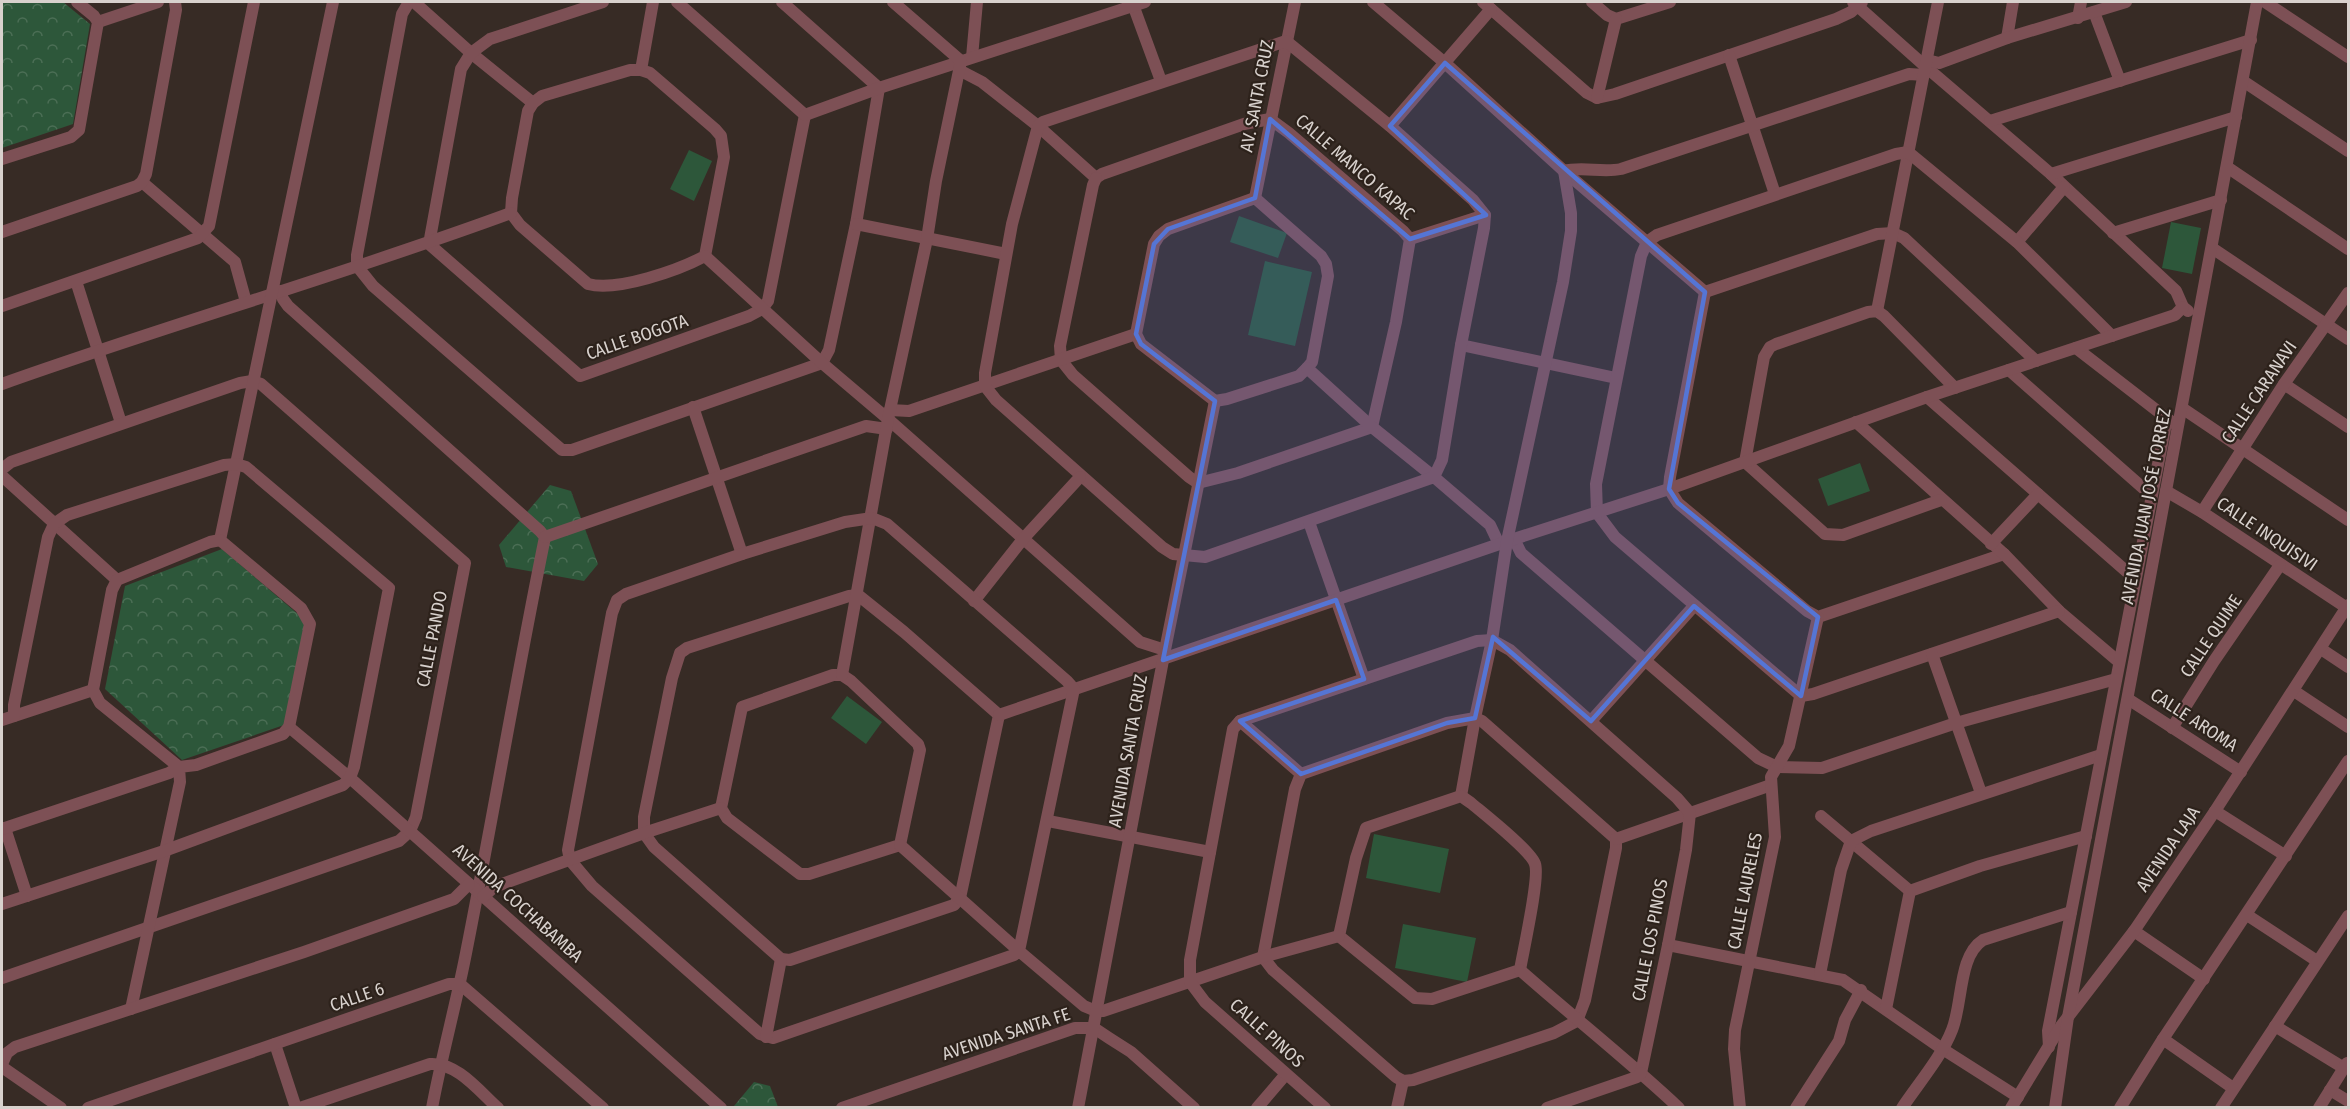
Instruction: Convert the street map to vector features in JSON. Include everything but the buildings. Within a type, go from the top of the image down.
[{"type":"street","points":[[2,159],[71,137],[79,130],[98,22],[77,2]]},
{"type":"street","points":[[98,22],[158,2]]},
{"type":"street","points":[[2,232],[137,186],[142,182],[176,10],[175,2]]},
{"type":"street","points":[[2,306],[198,238],[203,234],[209,226],[254,2]]},
{"type":"street","points":[[220,540],[252,381],[277,292],[333,2]]},
{"type":"street","points":[[409,2],[402,14],[357,255],[357,266],[382,294],[562,450],[572,450],[822,363],[829,350],[856,224],[879,88]]},
{"type":"street","points":[[414,2],[471,53],[533,103]]},
{"type":"street","points":[[429,244],[461,69],[471,53],[490,39],[603,2]]},
{"type":"street","points":[[641,69],[653,2]]},
{"type":"street","points":[[677,2],[805,114]]},
{"type":"street","points":[[782,2],[879,88]]},
{"type":"street","points":[[893,2],[964,63],[982,82],[1038,126],[1096,178],[1060,345],[1061,360],[1073,375],[1198,483],[1238,473],[1372,427]]},
{"type":"street","points":[[843,675],[888,419],[927,239],[936,181],[977,2]]},
{"type":"street","name":"AV. SANTA CRUZ","points":[[1255,198],[1295,2]]},
{"type":"street","points":[[1373,2],[1705,292]]},
{"type":"street","points":[[1592,2],[1607,15],[1616,19],[1670,2]]},
{"type":"street","points":[[1877,312],[1938,2]]},
{"type":"street","points":[[2007,38],[2013,2]]},
{"type":"street","points":[[2078,18],[2081,2]]},
{"type":"street","points":[[1564,171],[1621,169],[1909,74],[2007,38],[2126,2]]},
{"type":"street","name":"AVENIDA JUAN JOSÉ TORREZ","points":[[2055,1107],[2068,1017],[2257,2]]},
{"type":"street","points":[[2265,2],[2349,57]]},
{"type":"street","points":[[805,114],[879,88],[964,63],[1137,3],[1161,81]]},
{"type":"street","points":[[1390,126],[1445,63],[1487,5],[1587,93],[1597,98],[1615,94],[1836,19],[1858,3],[1926,68],[2051,174],[2176,291],[2183,307],[2200,314]]},
{"type":"street","points":[[2094,12],[2120,81]]},
{"type":"street","points":[[1597,98],[1616,19]]},
{"type":"street","points":[[1286,40],[1390,126],[1473,200],[1485,215],[1442,460],[1434,477],[1205,557],[1173,554],[1080,477],[996,400],[985,386],[985,373],[1006,254],[1038,126],[1043,122],[1161,81],[1286,40]]},
{"type":"street","points":[[1990,121],[2251,40]]},
{"type":"street","points":[[1729,55],[1775,194]]},
{"type":"street","points":[[641,69],[658,80],[715,129],[721,136],[724,157],[705,256],[694,262],[631,283],[600,287],[588,284],[520,225],[512,213],[512,198],[528,111],[533,103],[542,96],[630,70],[641,69]]},
{"type":"street","points":[[2243,81],[2349,151]]},
{"type":"street","points":[[762,309],[768,301],[805,114]]},
{"type":"street","points":[[2051,174],[2236,117]]},
{"type":"street","name":"CALLE MANCO KAPAC","points":[[1096,178],[1244,124],[1270,119],[1404,231],[1410,239],[1396,322],[1372,427]]},
{"type":"street","points":[[2058,611],[1813,694],[1801,696],[1615,537],[1597,513],[1596,484],[1616,378],[1641,256],[1647,242],[1658,235],[1775,194],[1908,152],[2017,242],[2112,336]]},
{"type":"street","points":[[2227,167],[2349,249]]},
{"type":"street","points":[[1461,796],[1492,640],[1507,541],[1563,282],[1571,231],[1571,213],[1564,171]]},
{"type":"street","points":[[142,182],[235,262],[246,302]]},
{"type":"street","points":[[2017,242],[2064,187]]},
{"type":"street","points":[[1255,198],[1321,256],[1326,264],[1328,276],[1312,362],[1299,376],[1215,401],[1141,344],[1136,334],[1154,244],[1159,236],[1168,229],[1255,198]]},
{"type":"street","points":[[2113,233],[2221,200]]},
{"type":"street","points":[[2,384],[98,350],[429,244],[512,213]]},
{"type":"street","points":[[1410,239],[1485,215]]},
{"type":"street","points":[[856,224],[1006,254]]},
{"type":"street","points":[[1705,292],[1876,234],[1893,233],[1904,238],[2037,361]]},
{"type":"street","name":"CALLE BOGOTA","points":[[429,244],[580,376],[749,316],[762,309]]},
{"type":"street","points":[[2211,248],[2349,339]]},
{"type":"street","points":[[705,256],[822,363],[1140,642],[1164,655]]},
{"type":"street","points":[[76,281],[121,423]]},
{"type":"street","points":[[277,292],[288,306],[544,537],[460,984],[440,1063],[432,1107]]},
{"type":"street","points":[[1705,292],[1670,477],[1669,489],[1678,503],[1807,611],[1818,617],[2004,554]]},
{"type":"street","name":"CALLE CARANAVI","points":[[2202,512],[2284,384],[2349,293]]},
{"type":"street","points":[[999,715],[1164,655],[1669,489],[1927,397],[2175,315],[2183,307]]},
{"type":"street","points":[[1745,462],[1764,357],[1770,347],[1868,312],[1877,312],[1884,316],[1955,388]]},
{"type":"street","points":[[544,537],[1136,334]]},
{"type":"street","points":[[1461,345],[1616,378]]},
{"type":"street","points":[[2076,348],[2178,427]]},
{"type":"street","points":[[1307,368],[1372,427],[1490,525],[1758,758],[1777,766],[1822,768],[1956,723],[2116,679]]},
{"type":"street","points":[[2009,370],[2151,495]]},
{"type":"street","points":[[2,469],[11,462],[121,423],[252,381]]},
{"type":"street","name":"CALLE PANDO","points":[[252,381],[261,384],[465,563],[416,817],[410,831]]},
{"type":"street","points":[[2284,384],[2349,428]]},
{"type":"street","points":[[1927,397],[2134,578]]},
{"type":"street","name":"AVENIDA SANTA CRUZ","points":[[1078,1107],[1215,401]]},
{"type":"street","points":[[693,407],[742,554]]},
{"type":"street","points":[[2182,408],[2349,520]]},
{"type":"street","points":[[2049,1047],[2048,1031],[2166,418]]},
{"type":"street","points":[[1856,422],[2004,554],[2058,611],[2120,662]]},
{"type":"street","points":[[1745,462],[1825,534],[1843,535],[1941,500]]},
{"type":"street","points":[[2,904],[164,851],[344,785],[350,778],[389,588],[246,467],[236,464],[224,465],[67,514],[54,524],[45,548],[14,705],[14,716]]},
{"type":"street","points":[[2,476],[117,580]]},
{"type":"street","points":[[974,601],[1023,539],[1080,477]]},
{"type":"street","name":"CALLE INQUISIVI","points":[[2166,491],[2348,606]]},
{"type":"street","points":[[1991,544],[2037,494]]},
{"type":"street","points":[[872,518],[887,524],[1068,681],[1074,689],[1019,951],[1014,955],[773,1038],[766,1037],[592,886],[570,860],[568,850],[612,613],[617,600],[626,594],[742,554],[845,522],[872,518]]},
{"type":"street","points":[[1309,522],[1364,679]]},
{"type":"street","points":[[131,1009],[180,782],[179,767],[100,704],[93,690],[112,590],[117,580],[220,540]]},
{"type":"street","points":[[27,896],[3,828],[169,774],[179,767],[196,765],[283,734],[289,727],[310,624],[301,608],[220,540]]},
{"type":"street","name":"CALLE QUIME","points":[[2172,728],[2214,661],[2280,565]]},
{"type":"street","points":[[858,595],[999,715]]},
{"type":"street","points":[[858,595],[838,599],[687,648],[680,653],[672,678],[644,817],[644,832],[654,847],[781,959],[790,960],[954,905],[960,898],[999,715]]},
{"type":"street","points":[[1591,721],[1694,606]]},
{"type":"street","name":"AVENIDA LAJA","points":[[2015,1102],[2068,1017],[2075,1011],[2134,931],[2215,811],[2348,606]]},
{"type":"street","name":"CALLE LAURELES","points":[[1740,1107],[1734,1049],[1735,1030],[1775,837],[1771,777],[1789,746],[1818,617]]},
{"type":"street","points":[[1190,982],[1190,960],[1233,729],[1240,721],[1461,644],[1492,640],[1510,650],[1677,798],[1690,813]]},
{"type":"street","points":[[2321,649],[2349,667]]},
{"type":"street","points":[[1932,654],[1981,793]]},
{"type":"street","points":[[833,675],[843,675],[918,744],[920,750],[900,845],[809,874],[800,874],[727,818],[721,808],[742,707],[833,675]]},
{"type":"street","points":[[2,720],[93,690]]},
{"type":"street","points":[[2294,691],[2349,727]]},
{"type":"street","name":"CALLE AROMA","points":[[2128,699],[2241,772]]},
{"type":"street","points":[[1263,957],[1274,970],[1403,1081],[1413,1080],[1554,1033],[1577,1021],[1586,1000],[1616,839],[1482,721],[1475,718],[1447,723],[1301,774]]},
{"type":"street","points":[[1240,721],[1301,774]]},
{"type":"street","name":"AVENIDA COCHABAMBA","points":[[289,727],[350,778],[721,1107]]},
{"type":"street","points":[[1820,974],[1841,870],[1851,841],[1870,831],[2101,754]]},
{"type":"street","points":[[2120,1107],[2349,761]]},
{"type":"street","points":[[1263,957],[1293,800],[1301,774]]},
{"type":"street","points":[[1616,839],[1771,785]]},
{"type":"street","points":[[1340,936],[1356,858],[1366,828],[1461,796],[1471,802],[1527,853],[1535,864],[1536,881],[1520,970]]},
{"type":"street","points":[[61,1107],[2,1065],[7,1053],[15,1047],[494,887],[644,832],[721,808]]},
{"type":"street","points":[[2215,811],[2286,856]]},
{"type":"street","name":"CALLE LOS PINOS","points":[[1641,1073],[1686,850],[1690,813]]},
{"type":"street","points":[[1821,816],[1910,891]]},
{"type":"street","points":[[1048,821],[1210,852]]},
{"type":"street","points":[[2,978],[399,841],[410,831]]},
{"type":"street","points":[[1910,891],[1980,866],[2086,836]]},
{"type":"street","points":[[900,845],[1019,951],[1084,1006],[1096,1011],[1112,1009],[1263,957],[1340,936]]},
{"type":"street","points":[[1886,1009],[1910,891]]},
{"type":"street","points":[[1902,1107],[1953,1028],[1968,960],[1975,945],[1983,940],[2071,912]]},
{"type":"street","points":[[2247,915],[2317,961]]},
{"type":"street","points":[[2221,1107],[2349,916]]},
{"type":"street","points":[[2134,931],[2204,979]]},
{"type":"street","points":[[1340,936],[1415,998],[1432,999],[1520,970]]},
{"type":"street","points":[[1668,945],[1843,980],[1861,990],[2015,1102]]},
{"type":"street","points":[[766,1037],[781,959]]},
{"type":"street","points":[[1520,970],[1679,1107]]},
{"type":"street","name":"CALLE PINOS","points":[[1190,982],[1205,1002],[1324,1107]]},
{"type":"street","name":"CALLE 6","points":[[87,1107],[449,984],[460,984]]},
{"type":"street","points":[[460,984],[603,1107]]},
{"type":"street","points":[[1796,1107],[1839,1041],[1845,1020],[1861,990]]},
{"type":"street","points":[[2275,1026],[2346,1064],[2319,1107]]},
{"type":"street","name":"AVENIDA SANTA FE","points":[[842,1107],[1075,1028],[1094,1028],[1131,1052],[1194,1107]]},
{"type":"street","points":[[2163,1039],[2233,1088]]},
{"type":"street","points":[[275,1044],[296,1107]]},
{"type":"street","points":[[300,1107],[430,1064],[440,1063],[452,1068],[498,1107]]},
{"type":"street","points":[[1547,1107],[1637,1077],[1641,1073]]},
{"type":"street","points":[[1257,1107],[1286,1074]]},
{"type":"street","points":[[1397,1107],[1403,1081]]},
{"type":"street","points":[[2330,1090],[2349,1101]]},
{"type":"highlighted area","points":[[1445,63],[1705,292],[1669,489],[1678,503],[1818,617],[1801,696],[1694,606],[1591,721],[1493,637],[1475,718],[1447,723],[1301,774],[1240,721],[1364,679],[1336,600],[1163,660],[1215,401],[1141,344],[1136,334],[1154,244],[1168,229],[1255,198],[1270,119],[1410,239],[1486,215],[1390,126]]},
{"type":"green space","points":[[2,2],[63,2],[90,24],[73,124],[2,148]]},
{"type":"green space","points":[[689,150],[712,161],[694,201],[670,189]]},
{"type":"green space","points":[[1239,216],[1287,233],[1278,258],[1230,242]]},
{"type":"green space","points":[[2171,222],[2201,228],[2192,274],[2162,268]]},
{"type":"green space","points":[[1265,261],[1312,272],[1295,346],[1248,335]]},
{"type":"green space","points":[[1860,463],[1870,491],[1828,506],[1818,479]]},
{"type":"green space","points":[[550,485],[571,491],[598,564],[584,581],[506,567],[499,545]]},
{"type":"green space","points":[[222,549],[306,621],[287,724],[182,760],[105,689],[125,586]]},
{"type":"green space","points":[[847,696],[882,722],[866,744],[831,718]]},
{"type":"green space","points":[[1374,834],[1449,849],[1440,893],[1366,878]]},
{"type":"green space","points":[[1403,924],[1476,938],[1467,982],[1395,968]]},
{"type":"green space","points":[[754,1082],[770,1086],[778,1107],[734,1106]]}]
